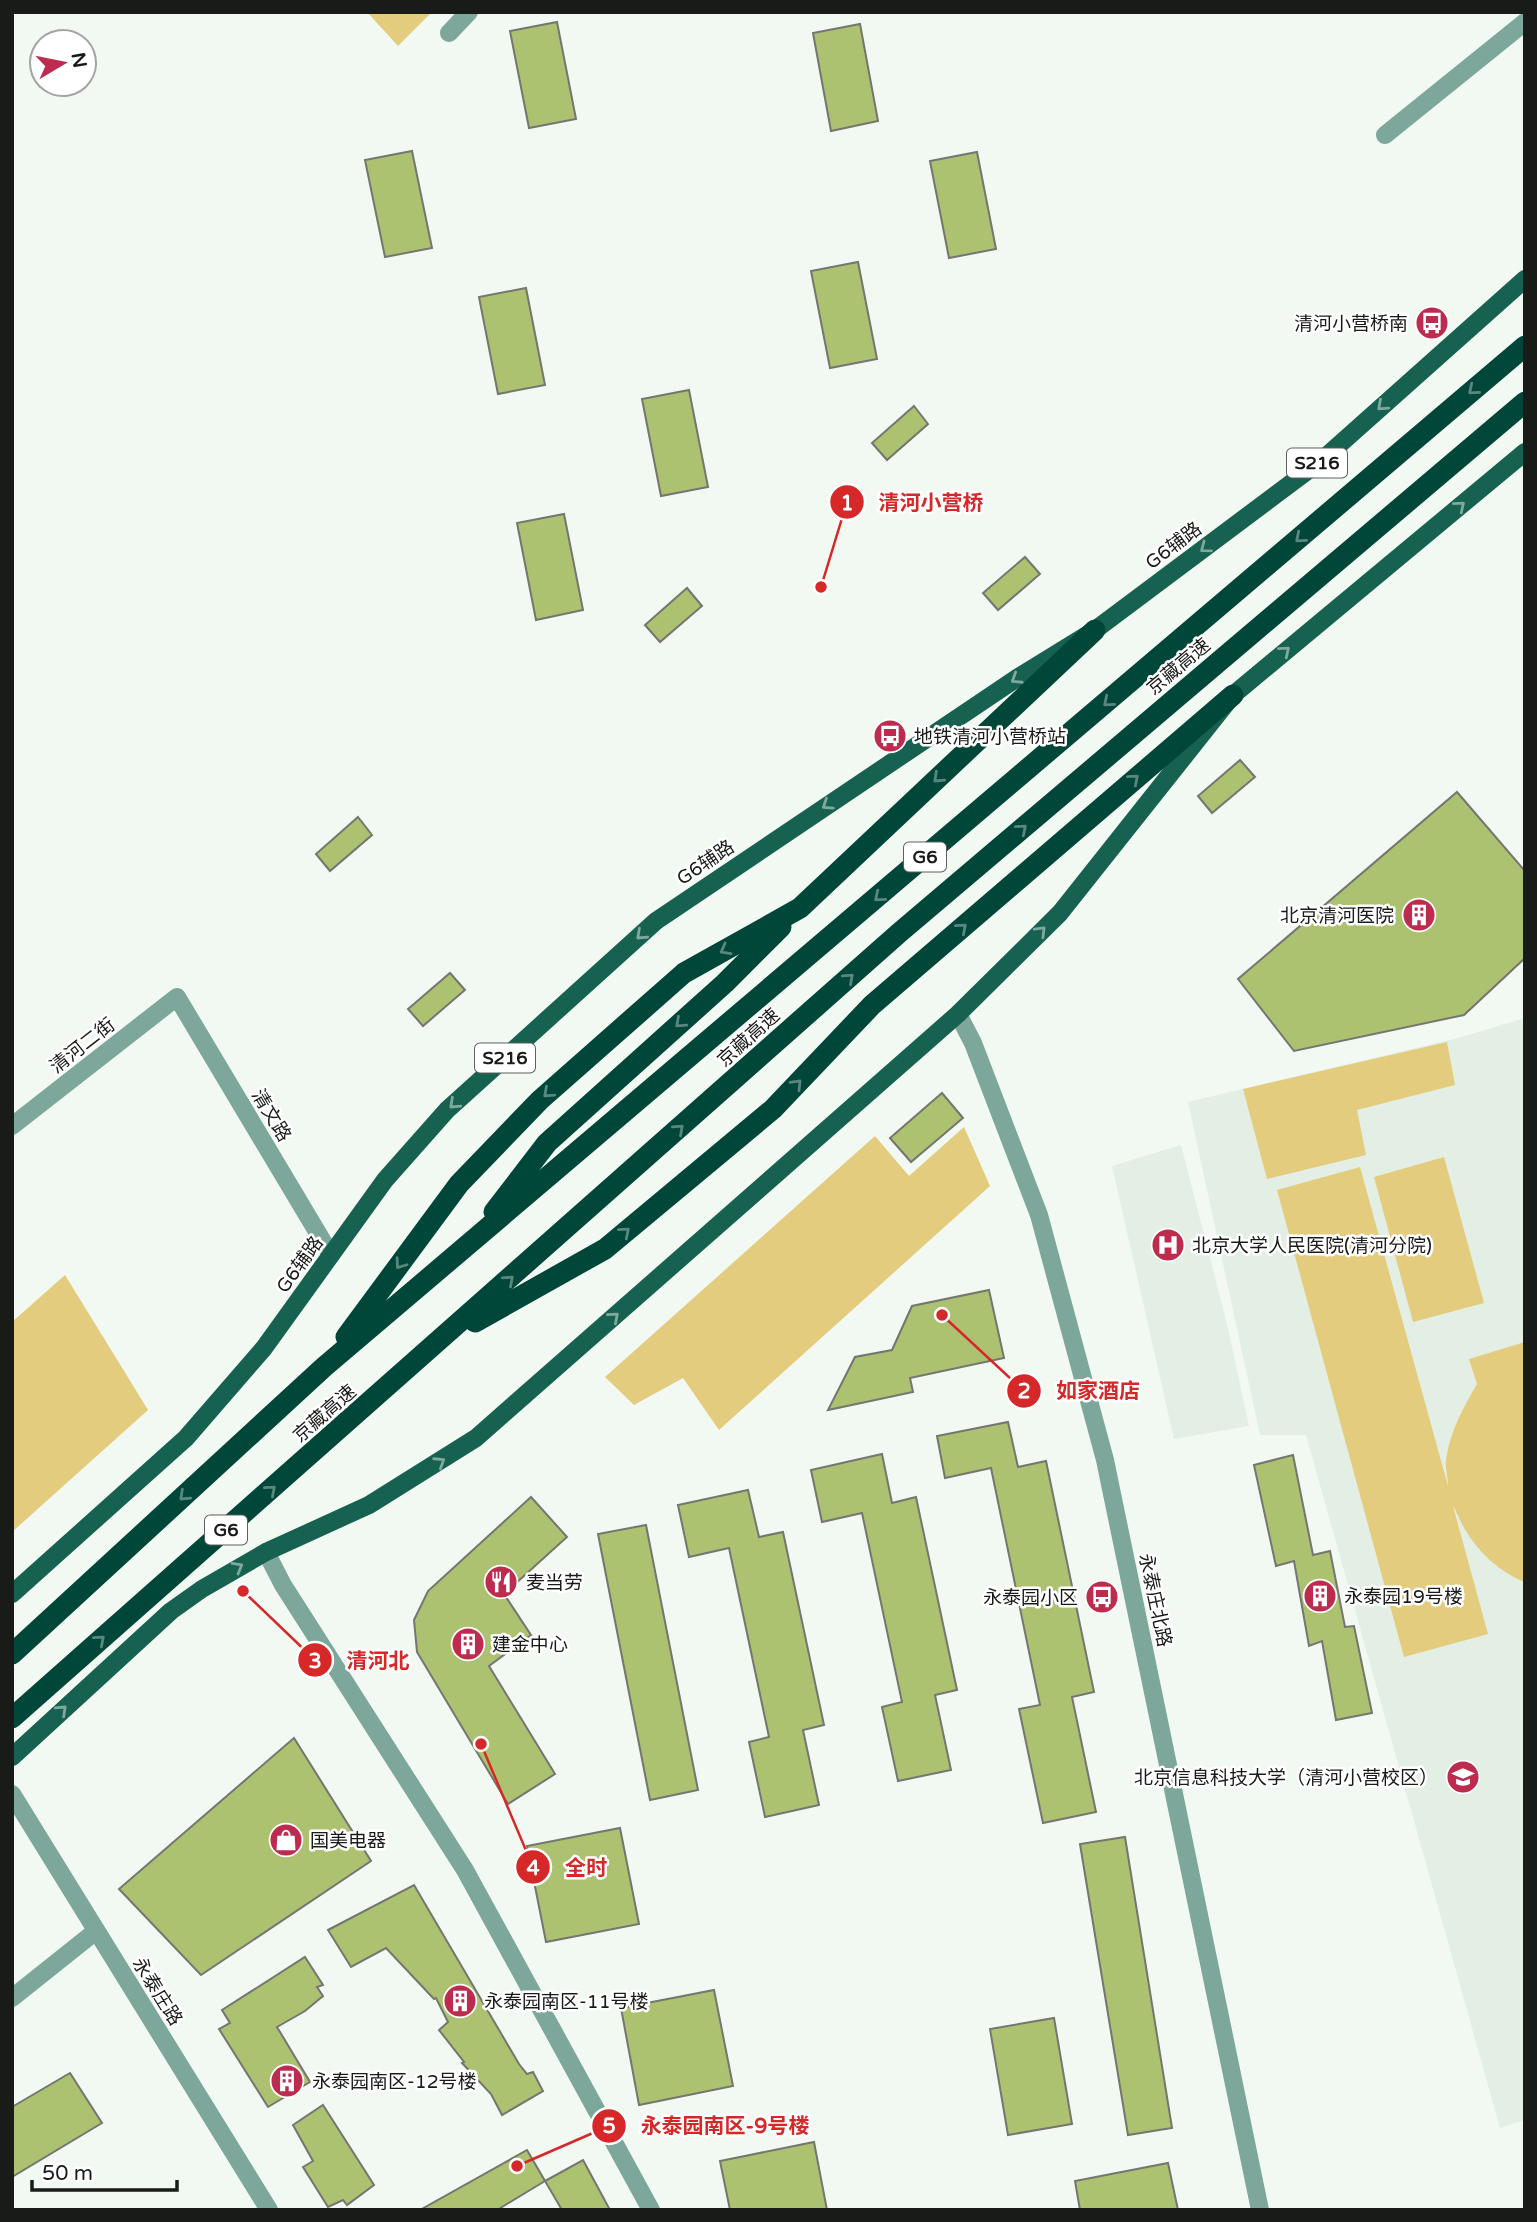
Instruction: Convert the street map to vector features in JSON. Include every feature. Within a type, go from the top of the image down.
[{"type":"highway","name":"京藏高速","points":[[12,1654],[324,1367],[1525,346]]},
{"type":"highway","name":"京藏高速","points":[[12,1718],[899,933],[1525,402]]},
{"type":"highway","points":[[471,1243],[547,1143],[725,983],[800,908],[1095,630]]},
{"type":"highway","points":[[440,1341],[605,1249],[773,1109],[872,1005],[1233,695]]},
{"type":"highway","points":[[324,1367],[459,1184],[540,1100],[684,973],[800,908]]},
{"type":"main road","name":"G6辅路","points":[[12,1594],[186,1438],[264,1348],[385,1180],[447,1110],[656,921],[1017,678],[1095,630],[1322,460],[1525,279]]},
{"type":"main road","points":[[12,1757],[171,1611],[202,1589],[266,1552],[369,1505],[476,1438],[958,1014],[1060,913],[1233,695],[1525,452]]},
{"type":"street","points":[[449,33],[469,12]]},
{"type":"street","points":[[1385,135],[1525,22]]},
{"type":"street","name":"清文路","points":[[177,997],[331,1255]]},
{"type":"street","name":"清河二街","points":[[12,1126],[177,997]]},
{"type":"street","name":"永泰庄北路","points":[[958,1014],[973,1043],[1040,1215],[1105,1460],[1260,2210]]},
{"type":"street","points":[[266,1552],[283,1585],[465,1870],[650,2210]]},
{"type":"street","name":"永泰庄路","points":[[12,1794],[269,2210]]},
{"type":"street","points":[[12,1998],[96,1931]]},
{"type":"shaded area","points":[[367,12],[432,12],[398,46]]},
{"type":"shaded area","name":"北京信息科技大学（清河小营校区）","points":[[1525,1018],[1525,2120],[1500,2128],[1306,1435],[1260,1435],[1188,1102],[1462,1037]]},
{"type":"shaded area","points":[[1447,1042],[1455,1085],[1357,1110],[1366,1155],[1267,1179],[1243,1089]]},
{"type":"shaded area","points":[[964,1127],[990,1186],[719,1430],[683,1378],[634,1405],[605,1377],[875,1136],[909,1176]]},
{"type":"shaded area","name":"北京大学人民医院(清河分院)","points":[[1181,1145],[1227,1324],[1249,1426],[1174,1439],[1112,1166]]},
{"type":"shaded area","points":[[1444,1157],[1484,1303],[1413,1322],[1374,1177]]},
{"type":"shaded area","points":[[1360,1167],[1448,1486],[1448,1449],[1462,1411],[1477,1384],[1469,1359],[1525,1342],[1525,1582],[1499,1568],[1484,1554],[1471,1539],[1453,1506],[1488,1634],[1404,1657],[1277,1190]]},
{"type":"shaded area","points":[[65,1275],[148,1410],[12,1532],[12,1322]]},
{"type":"building","points":[[557,22],[576,119],[529,128],[510,31]]},
{"type":"building","points":[[860,24],[878,121],[831,131],[813,33]]},
{"type":"building","points":[[412,151],[432,248],[385,257],[365,160]]},
{"type":"building","points":[[977,152],[996,249],[949,258],[930,161]]},
{"type":"building","points":[[858,262],[877,359],[830,368],[811,271]]},
{"type":"building","points":[[526,288],[545,385],[498,394],[479,297]]},
{"type":"building","points":[[689,390],[708,487],[661,496],[642,399]]},
{"type":"building","points":[[914,406],[928,424],[887,460],[872,443]]},
{"type":"building","points":[[564,514],[583,610],[536,620],[517,523]]},
{"type":"building","points":[[1025,557],[1040,574],[998,610],[983,593]]},
{"type":"building","points":[[687,588],[702,606],[660,642],[645,625]]},
{"type":"building","points":[[1240,760],[1255,777],[1212,813],[1198,796]]},
{"type":"building","name":"北京清河医院","points":[[1457,792],[1525,871],[1525,958],[1464,1015],[1294,1051],[1238,979]]},
{"type":"building","points":[[358,817],[372,835],[330,871],[316,854]]},
{"type":"building","points":[[450,973],[465,990],[423,1026],[408,1009]]},
{"type":"building","points":[[942,1093],[963,1118],[911,1162],[890,1138]]},
{"type":"building","points":[[989,1290],[1004,1358],[910,1378],[913,1392],[828,1410],[855,1357],[892,1350],[912,1306]]},
{"type":"building","points":[[1008,1422],[1018,1467],[1046,1461],[1094,1692],[1072,1697],[1096,1812],[1043,1823],[1019,1709],[1040,1705],[991,1468],[945,1478],[937,1436]]},
{"type":"building","points":[[882,1454],[892,1503],[916,1497],[957,1690],[935,1695],[951,1770],[898,1781],[882,1707],[902,1702],[862,1513],[822,1522],[811,1470]]},
{"type":"building","name":"永泰园19号楼","points":[[1293,1455],[1313,1555],[1330,1551],[1345,1627],[1354,1626],[1372,1713],[1336,1720],[1322,1641],[1309,1646],[1294,1561],[1276,1566],[1254,1465]]},
{"type":"building","points":[[748,1490],[759,1537],[783,1532],[824,1725],[803,1730],[819,1805],[765,1817],[749,1742],[769,1737],[729,1548],[689,1557],[678,1505]]},
{"type":"building","name":"建金中心","points":[[531,1497],[567,1537],[504,1594],[531,1635],[489,1666],[555,1774],[508,1804],[417,1652],[414,1620],[428,1591]]},
{"type":"building","points":[[646,1525],[698,1790],[650,1800],[598,1534]]},
{"type":"building","points":[[294,1738],[371,1861],[201,1975],[119,1889]]},
{"type":"building","points":[[620,1828],[639,1924],[546,1942],[527,1846]]},
{"type":"building","points":[[1125,1837],[1172,2128],[1128,2135],[1080,1844]]},
{"type":"building","name":"永泰园南区-11号楼","points":[[414,1885],[519,2064],[527,2074],[533,2072],[543,2091],[502,2115],[491,2094],[462,2063],[464,2062],[439,2030],[448,2022],[436,1998],[434,1999],[386,1948],[351,1967],[328,1930]]},
{"type":"building","points":[[305,1957],[323,1985],[317,1987],[323,1996],[305,2011],[277,2027],[310,2082],[268,2107],[219,2029],[230,2023],[222,2010]]},
{"type":"building","points":[[714,1990],[733,2086],[639,2105],[621,2008]]},
{"type":"building","points":[[1054,2018],[1072,2124],[1008,2135],[990,2029]]},
{"type":"building","points":[[70,2073],[102,2123],[12,2177],[12,2107]]},
{"type":"building","points":[[323,2105],[374,2185],[347,2205],[343,2200],[328,2207],[303,2167],[313,2161],[293,2125]]},
{"type":"building","points":[[814,2142],[827,2210],[730,2210],[720,2161]]},
{"type":"building","points":[[527,2150],[545,2181],[497,2210],[420,2210]]},
{"type":"building","points":[[583,2160],[610,2210],[562,2210],[545,2181]]},
{"type":"building","points":[[1168,2163],[1178,2210],[1080,2210],[1075,2181]]},
{"type":"place","name":"清河小营桥南","points":[[1432,323]]},
{"type":"place","name":"清河小营桥","points":[[821,587]]},
{"type":"place","name":"地铁清河小营桥站","points":[[890,736]]},
{"type":"place","name":"北京清河医院","points":[[1419,915]]},
{"type":"place","name":"北京大学人民医院(清河分院)","points":[[1168,1245]]},
{"type":"place","name":"如家酒店","points":[[942,1315]]},
{"type":"place","name":"麦当劳","points":[[501,1582]]},
{"type":"place","name":"清河北","points":[[243,1591]]},
{"type":"place","name":"永泰园19号楼","points":[[1320,1596]]},
{"type":"place","name":"永泰园小区","points":[[1102,1597]]},
{"type":"place","name":"建金中心","points":[[468,1644]]},
{"type":"place","name":"全时","points":[[481,1744]]},
{"type":"place","name":"北京信息科技大学（清河小营校区）","points":[[1463,1777]]},
{"type":"place","name":"国美电器","points":[[286,1840]]},
{"type":"place","name":"永泰园南区-11号楼","points":[[460,2001]]},
{"type":"place","name":"永泰园南区-12号楼","points":[[287,2081]]},
{"type":"place","name":"永泰园南区-9号楼","points":[[517,2166]]}]
